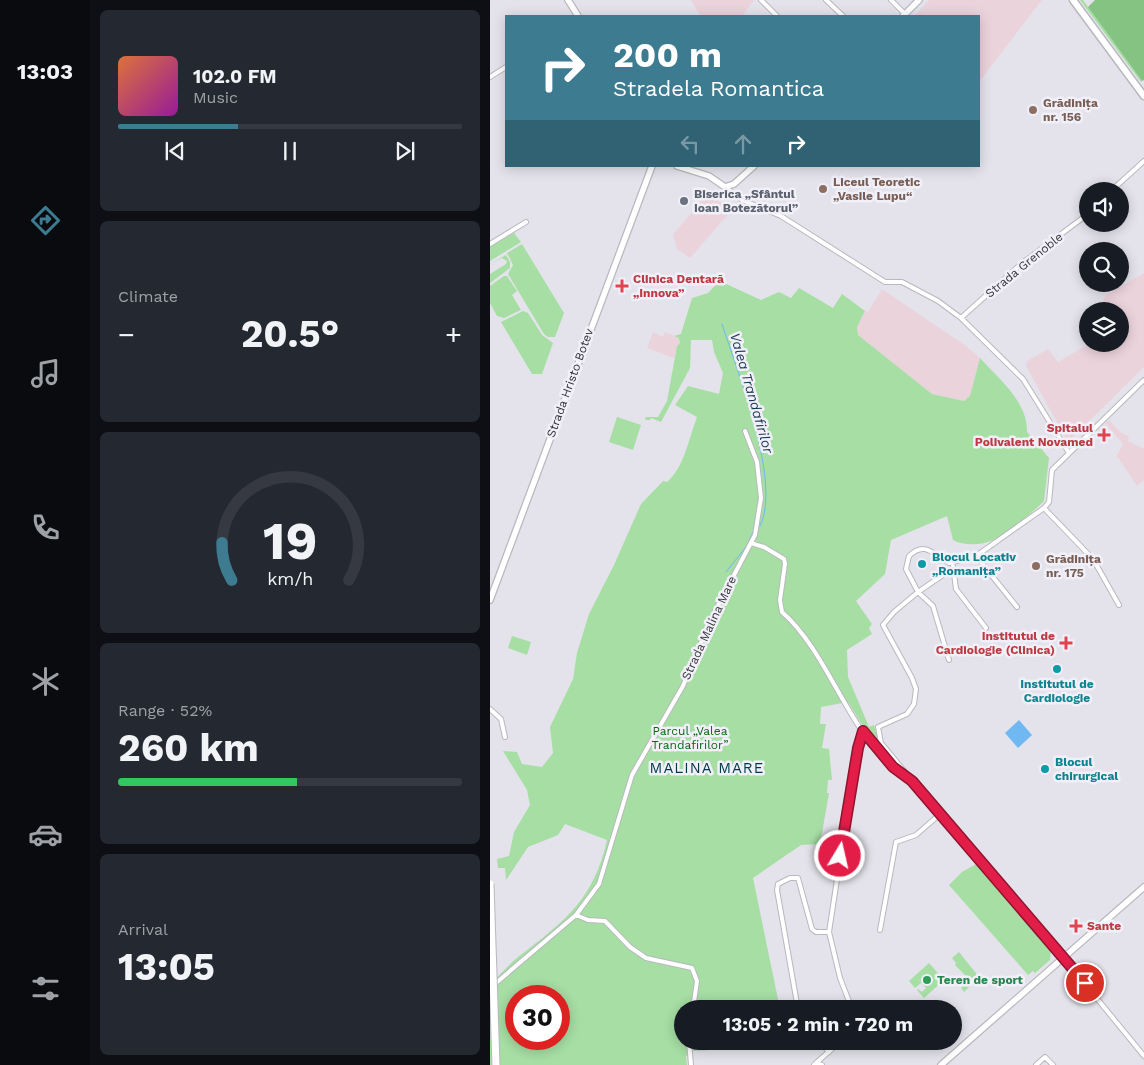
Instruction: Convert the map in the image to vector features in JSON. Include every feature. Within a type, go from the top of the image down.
[{"type":"highway","points":[[490,884],[496,1065]]},
{"type":"main road","points":[[568,0],[577,15]]},
{"type":"main road","points":[[904,15],[919,0]]},
{"type":"main road","points":[[1073,0],[1140,86],[1144,96]]},
{"type":"main road","name":"Strada Hristo Botev","points":[[490,600],[651,167]]},
{"type":"main road","points":[[680,167],[709,176],[725,187],[734,184],[753,167]]},
{"type":"main road","points":[[941,1065],[1144,887]]},
{"type":"street","points":[[761,0],[776,15]]},
{"type":"street","points":[[826,0],[842,15]]},
{"type":"street","points":[[891,0],[904,15]]},
{"type":"street","points":[[490,77],[505,68]]},
{"type":"street","points":[[1121,182],[1144,161]]},
{"type":"street","points":[[725,187],[742,200],[781,216],[885,282],[902,282],[943,304],[961,318],[1023,379],[1069,453]]},
{"type":"street","name":"Strada Grenoble","points":[[961,318],[1021,264],[1079,221]]},
{"type":"street","points":[[490,244],[526,222]]},
{"type":"street","points":[[1144,380],[1052,470],[1049,502],[1044,508],[976,556],[953,566],[894,612],[883,625],[916,689],[914,704],[907,714],[878,727],[881,743],[1063,957],[1144,1056]]},
{"type":"street","name":"Strada Malina Mare","points":[[490,988],[576,915],[598,884],[632,775],[683,686],[711,619],[738,564],[752,543],[760,514],[762,498],[757,462],[745,431]]},
{"type":"street","points":[[1044,508],[1093,559],[1119,605]]},
{"type":"street","points":[[752,543],[764,547],[784,559],[780,600],[782,612],[795,623],[808,639],[829,678],[863,731],[893,767],[912,781]]},
{"type":"street","points":[[950,660],[934,606],[918,592],[906,565],[912,553],[921,549],[928,549],[953,566],[956,589],[986,628]]},
{"type":"street","points":[[976,556],[1016,607]]},
{"type":"street","points":[[490,709],[501,719],[504,737]]},
{"type":"street","points":[[849,1000],[840,978],[829,932],[852,781],[863,731]]},
{"type":"street","points":[[880,930],[896,842],[916,835],[940,814]]},
{"type":"street","points":[[796,1000],[776,890],[778,884],[790,878],[798,878],[812,929],[818,933],[829,932]]},
{"type":"street","points":[[576,915],[588,920],[605,920],[630,948],[646,958],[692,968],[697,981],[694,1000]]},
{"type":"street","points":[[690,1050],[691,1065]]},
{"type":"street","points":[[815,1064],[829,1052]]},
{"type":"street","points":[[1036,1065],[1045,1057],[1053,1065]]},
{"type":"street","points":[[815,1064],[822,1065]]},
{"type":"shaded area","points":[[691,0],[754,0],[743,15],[699,15]]},
{"type":"shaded area","points":[[929,0],[1042,0],[980,81],[980,15],[915,15]]},
{"type":"shaded area","points":[[709,193],[731,211],[690,258],[677,249],[673,234]]},
{"type":"shaded area","points":[[1144,273],[1144,367],[1068,442],[1026,366],[1027,361],[1048,349],[1058,362],[1079,350],[1079,352],[1129,352],[1129,302],[1102,302],[1106,295],[1111,292],[1129,292],[1129,282]]},
{"type":"shaded area","points":[[882,289],[966,346],[980,358],[970,396],[964,401],[932,394],[858,335],[857,327],[865,311],[868,312]]},
{"type":"shaded area","points":[[653,332],[663,337],[665,332],[679,338],[680,343],[674,358],[647,348]]},
{"type":"shaded area","points":[[1109,420],[1121,433],[1129,436],[1128,441],[1144,449],[1144,480],[1137,486],[1116,457],[1123,444],[1105,423]]},
{"type":"green space","points":[[1080,0],[1083,0],[1141,82]]},
{"type":"green space","points":[[1095,0],[1144,0],[1144,80],[1142,81],[1088,7]]},
{"type":"green space","points":[[514,233],[521,242],[490,261],[490,247]]},
{"type":"green space","points":[[522,244],[564,313],[555,337],[548,337],[544,334],[508,274],[513,265],[507,253]]},
{"type":"green space","points":[[506,255],[510,262],[510,268],[490,283],[490,274],[506,264],[507,261],[502,258],[490,264]]},
{"type":"green space","points":[[504,276],[507,276],[517,291],[512,295],[521,310],[504,318],[497,316],[490,303],[490,286]]},
{"type":"green space","name":"Parcul „Valea Trandafirilor”","points":[[723,277],[724,283],[761,300],[779,292],[791,298],[799,288],[833,308],[842,294],[865,311],[857,327],[858,335],[932,394],[964,401],[970,396],[980,358],[1018,401],[1026,421],[1027,432],[1049,458],[1044,501],[1010,530],[996,539],[987,542],[967,544],[953,540],[947,516],[891,540],[885,574],[856,601],[872,624],[869,628],[872,634],[847,650],[848,677],[869,727],[874,725],[880,747],[871,739],[848,702],[821,707],[820,724],[826,724],[822,748],[829,749],[832,780],[828,780],[827,793],[829,793],[820,844],[801,845],[753,878],[778,1000],[674,1000],[674,1050],[710,1050],[693,1051],[686,1056],[687,1065],[490,1065],[490,983],[514,960],[550,932],[575,907],[586,893],[594,878],[607,840],[565,824],[558,835],[528,847],[506,880],[505,868],[498,868],[497,859],[509,856],[514,832],[530,805],[527,790],[503,751],[517,752],[522,764],[542,767],[553,753],[550,727],[573,679],[577,653],[589,614],[614,565],[641,504],[663,481],[667,482],[673,476],[682,461],[697,417],[675,405],[688,386],[719,394],[723,373],[714,352],[712,340],[691,340],[690,368],[661,422],[651,418],[650,420],[645,420],[646,417],[658,417],[667,401],[677,346],[680,343],[679,338],[674,336],[681,334],[692,298],[708,293]]},
{"type":"green space","points":[[523,311],[528,313],[542,335],[553,343],[542,374],[532,374],[501,322]]},
{"type":"green space","points":[[617,417],[641,425],[633,450],[609,442]]},
{"type":"green space","points":[[512,636],[531,642],[527,655],[508,648]]},
{"type":"green space","points":[[978,863],[1051,949],[1050,960],[1035,973],[1033,971],[1028,975],[949,885],[962,872]]},
{"type":"green space","points":[[959,952],[979,977],[964,992],[961,988],[970,980],[955,965],[956,963],[952,958]]},
{"type":"green space","points":[[929,963],[944,980],[924,998],[917,990],[922,992],[926,988],[916,977],[921,983],[915,988],[909,981]]},
{"type":"water","points":[[1019,720],[1032,735],[1018,748],[1005,733]]},
{"type":"waterway","name":"Valea Trandafirilor","points":[[722,324],[755,426],[762,455],[765,507],[760,526]]},
{"type":"waterway","name":"Valea Trandafirilor","points":[[726,572],[746,547],[755,528]]},
{"type":"place","name":"Grădinița nr. 156","points":[[1033,110]]},
{"type":"place","name":"Liceul Teoretic „Vasile Lupu“","points":[[823,189]]},
{"type":"place","name":"Biserica „Sfântul Ioan Botezătorul”","points":[[684,201]]},
{"type":"place","name":"Clinica Dentară „Innova”","points":[[622,286]]},
{"type":"place","name":"Spitalul Polivalent Novamed","points":[[1104,435]]},
{"type":"place","name":"Blocul Locativ „Romanița”","points":[[922,564]]},
{"type":"place","name":"Grădinița nr. 175","points":[[1036,566]]},
{"type":"place","name":"Institutul de Cardiologie (Clinica)","points":[[1066,643]]},
{"type":"place","name":"Institutul de Cardiologie","points":[[1057,669]]},
{"type":"place","name":"Blocul chirurgical","points":[[1045,769]]},
{"type":"place","name":"Sante","points":[[1076,926]]},
{"type":"place","name":"Teren de sport","points":[[927,980]]},
{"type":"district","name":"MALINA MARE","points":[[707,768]]},
{"type":"route","points":[[840,856],[858,748],[863,731],[871,743],[893,767],[912,781],[1085,983]]}]
